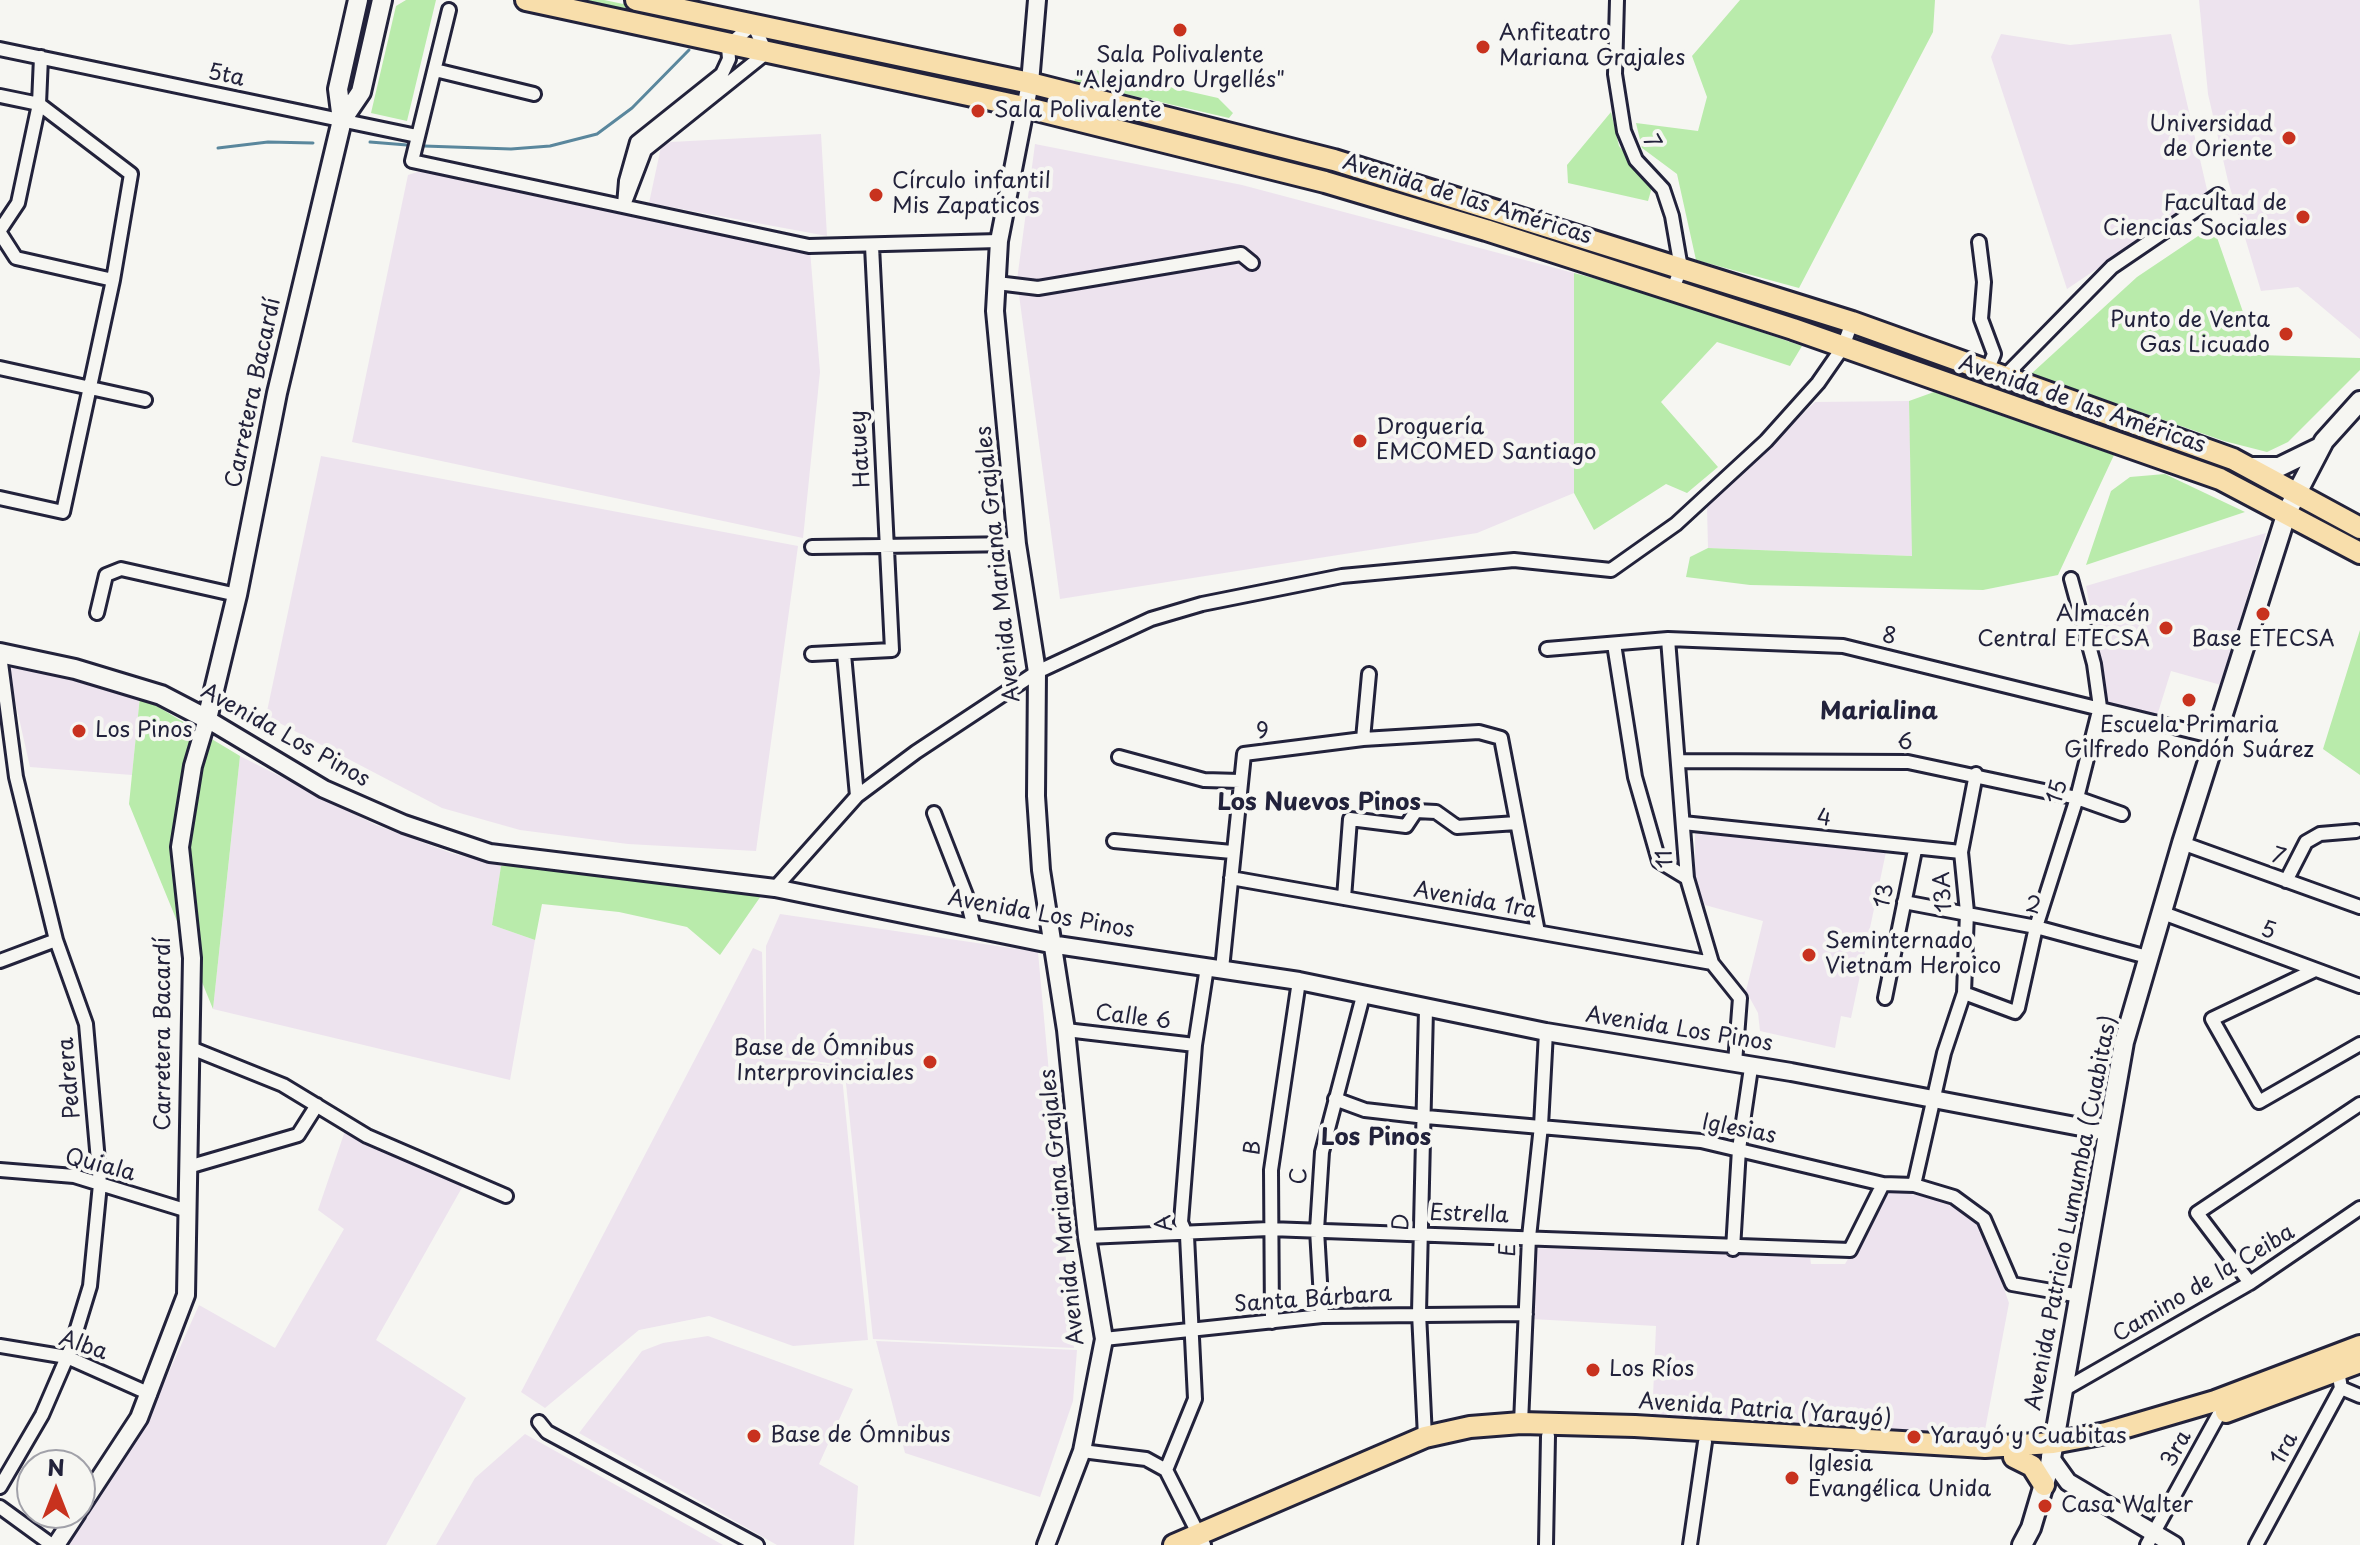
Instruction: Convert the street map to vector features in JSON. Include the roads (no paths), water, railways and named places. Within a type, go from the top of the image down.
[{"type":"main road","name":"Carretera Bacardí","points":[[207,719],[237,595],[277,393],[342,120],[338,89],[358,0]]},
{"type":"main road","name":"Carretera Bacardí","points":[[342,120],[361,92],[382,0]]},
{"type":"main road","name":"Avenida de las Américas","points":[[526,0],[1024,107],[1325,182],[1673,289],[2220,479],[2360,553]]},
{"type":"main road","name":"Avenida de las Américas","points":[[636,0],[1030,83],[1334,160],[1852,322],[2252,467],[2360,528]]},
{"type":"main road","name":"Avenida Patricio Lumumba (Cuabitas)","points":[[2022,1545],[2044,1485],[2065,1389],[2124,1042],[2151,958],[2182,843],[2287,512],[2320,446],[2360,401]]},
{"type":"main road","points":[[2252,467],[2279,467],[2320,446]]},
{"type":"main road","name":"Avenida Los Pinos","points":[[0,654],[75,669],[161,695],[207,719]]},
{"type":"main road","name":"Avenida Patria (Yarayó)","points":[[1174,1545],[1204,1542],[1430,1450],[1475,1440],[1635,1433],[2052,1450],[2215,1401],[2360,1346]]},
{"type":"main road","name":"Avenida Patria (Yarayó)","points":[[1204,1542],[1425,1437],[1470,1427],[1521,1423],[1705,1442],[1899,1456],[2014,1457],[2111,1445],[2340,1379],[2360,1362]]},
{"type":"main road","points":[[2014,1457],[2032,1466],[2044,1485]]},
{"type":"street","name":"Avenida Mariana Grajales","points":[[1037,0],[1030,83],[999,241],[995,311],[1017,544],[1037,672],[1036,796],[1050,944],[1066,1030],[1087,1237],[1104,1339],[1082,1451],[1046,1545]]},
{"type":"street","name":"7","points":[[1617,0],[1615,74],[1624,131],[1636,160],[1663,189],[1672,216],[1681,268]]},
{"type":"street","points":[[449,10],[412,161],[809,246],[999,241]]},
{"type":"street","points":[[753,24],[764,51],[645,150],[624,205],[626,181],[637,142],[722,74],[730,43],[753,24]]},
{"type":"street","name":"5ta","points":[[0,49],[417,136]]},
{"type":"street","points":[[41,57],[39,104],[18,203],[0,232],[16,258],[113,280]]},
{"type":"street","points":[[435,70],[534,94]]},
{"type":"street","points":[[0,96],[39,104],[131,174],[113,280],[63,512],[0,498]]},
{"type":"street","points":[[1996,374],[2112,267],[2218,195]]},
{"type":"street","points":[[1979,242],[1984,282],[1981,319],[1994,354],[1996,374]]},
{"type":"street","name":"Hatuey","points":[[844,654],[892,650],[872,246]]},
{"type":"street","points":[[997,283],[1038,288],[1241,254],[1252,263]]},
{"type":"street","points":[[1673,289],[1681,268]]},
{"type":"street","points":[[775,888],[857,796],[1037,672],[1151,619],[1202,604],[1342,576],[1514,560],[1611,570],[1676,524],[1766,441],[1818,383],[1843,347],[1852,322]]},
{"type":"street","points":[[0,368],[145,400]]},
{"type":"street","points":[[812,547],[888,549],[1017,544]]},
{"type":"street","points":[[97,613],[106,575],[121,569],[237,595]]},
{"type":"street","name":"15","points":[[1964,993],[2015,1012],[2036,927],[2077,798],[2100,707],[2094,664],[2071,579]]},
{"type":"street","name":"8","points":[[1547,649],[1668,639],[1843,646],[2215,737]]},
{"type":"street","name":"11","points":[[1668,639],[1687,878],[1712,963],[1740,998],[1743,1065],[1733,1249]]},
{"type":"street","points":[[1614,644],[1635,777],[1659,861],[1687,878]]},
{"type":"street","name":"Pedrera","points":[[0,654],[16,777],[56,940],[86,1024],[100,1184],[90,1286],[67,1357],[42,1415],[0,1487]]},
{"type":"street","points":[[812,654],[844,654],[857,796]]},
{"type":"street","points":[[1363,739],[1369,674]]},
{"type":"street","name":"Avenida Los Pinos","points":[[207,719],[324,789],[404,824],[490,853],[775,888],[1050,944],[1299,981],[1546,1032],[2107,1132]]},
{"type":"street","name":"Carretera Bacardí","points":[[96,1482],[150,1394],[186,1295],[192,958],[180,847],[193,766],[207,719]]},
{"type":"street","name":"9","points":[[1215,968],[1231,878],[1244,754],[1363,739],[1479,732],[1501,738],[1517,823]]},
{"type":"street","points":[[1119,757],[1204,780],[1240,781]]},
{"type":"street","name":"6","points":[[1679,761],[1908,762],[1976,774],[2077,798],[2122,814]]},
{"type":"street","name":"13A","points":[[1936,1100],[1944,1053],[1964,993],[1967,912],[1961,852],[1976,774]]},
{"type":"street","points":[[1344,898],[1350,819],[1406,826],[1416,811],[1436,812],[1457,827],[1517,823],[1538,932]]},
{"type":"street","points":[[934,813],[966,895],[974,928]]},
{"type":"street","name":"4","points":[[1683,823],[1915,850],[1961,852]]},
{"type":"street","points":[[2286,881],[2306,842],[2320,834],[2356,831]]},
{"type":"street","points":[[1114,841],[1232,852]]},
{"type":"street","name":"7","points":[[2182,843],[2360,907]]},
{"type":"street","name":"13","points":[[1885,998],[1915,850]]},
{"type":"street","name":"Avenida 1ra","points":[[1231,878],[1712,963]]},
{"type":"street","name":"2","points":[[1904,902],[2036,927],[2151,958]]},
{"type":"street","name":"5","points":[[2163,913],[2360,986]]},
{"type":"street","points":[[0,961],[56,940]]},
{"type":"street","name":"A","points":[[1166,1470],[1195,1399],[1187,1236],[1181,1222],[1195,1045],[1215,968]]},
{"type":"street","points":[[2315,970],[2212,1019],[2259,1102],[2360,1044]]},
{"type":"street","name":"B","points":[[1272,1322],[1271,1170],[1299,981]]},
{"type":"street","name":"C","points":[[1322,1316],[1317,1230],[1322,1152],[1363,996]]},
{"type":"street","name":"D","points":[[1425,1437],[1419,1313],[1426,1117],[1426,1009]]},
{"type":"street","name":"Calle 6","points":[[1066,1030],[1195,1045]]},
{"type":"street","name":"E","points":[[1521,1423],[1529,1237],[1541,1126],[1546,1032]]},
{"type":"street","points":[[191,1048],[283,1085],[367,1136],[506,1196]]},
{"type":"street","name":"Iglesias","points":[[1335,1099],[1365,1110],[1701,1141],[1883,1184],[1914,1185],[1954,1197],[1984,1219],[2012,1284],[2080,1296]]},
{"type":"street","points":[[1914,1185],[1936,1100]]},
{"type":"street","points":[[2250,1283],[2197,1213],[2360,1104]]},
{"type":"street","points":[[188,1167],[298,1135],[317,1105]]},
{"type":"street","name":"Quiala","points":[[0,1170],[74,1176],[188,1211]]},
{"type":"street","name":"Estrella","points":[[1087,1237],[1187,1236],[1269,1229],[1529,1237],[1733,1249],[1850,1250],[1883,1184]]},
{"type":"street","name":"Camino de la Ceiba","points":[[2065,1389],[2250,1283],[2360,1208]]},
{"type":"street","name":"Santa Bárbara","points":[[1104,1339],[1322,1316],[1526,1314]]},
{"type":"street","name":"Alba","points":[[0,1346],[67,1357],[150,1394]]},
{"type":"street","points":[[2340,1379],[2360,1396]]},
{"type":"street","name":"1ra","points":[[2256,1545],[2340,1379]]},
{"type":"street","name":"3ra","points":[[2150,1539],[2219,1414]]},
{"type":"street","points":[[539,1422],[547,1432],[757,1545]]},
{"type":"street","points":[[1546,1545],[1548,1436]]},
{"type":"street","points":[[1690,1545],[1705,1442]]},
{"type":"street","points":[[2052,1450],[2068,1482],[2150,1539],[2174,1545]]},
{"type":"street","points":[[1082,1451],[1146,1459],[1166,1470],[1204,1542]]},
{"type":"street","points":[[0,1507],[54,1545]]},
{"type":"waterway","points":[[424,146],[511,149],[550,146],[597,134],[632,108],[689,50]]},
{"type":"waterway","points":[[218,148],[268,142],[313,143]]},
{"type":"waterway","points":[[370,142],[407,145]]},
{"type":"place","name":"Sala Polivalente \"Alejandro Urgellés\"","points":[[1180,30]]},
{"type":"place","name":"Anfiteatro Mariana Grajales","points":[[1483,47]]},
{"type":"place","name":"Sala Polivalente","points":[[978,111]]},
{"type":"place","name":"Universidad de Oriente","points":[[2289,138]]},
{"type":"place","name":"Círculo infantil Mis Zapaticos","points":[[876,195]]},
{"type":"place","name":"Facultad de Ciencias Sociales","points":[[2303,217]]},
{"type":"place","name":"Punto de Venta Gas Licuado","points":[[2286,334]]},
{"type":"place","name":"Droguería EMCOMED Santiago","points":[[1360,441]]},
{"type":"place","name":"Base ETECSA","points":[[2263,614]]},
{"type":"place","name":"Almacén Central ETECSA","points":[[2166,628]]},
{"type":"place","name":"Escuela Primaria Gilfredo Rondón Suárez","points":[[2189,700]]},
{"type":"place","name":"Los Pinos","points":[[79,731]]},
{"type":"place","name":"Seminternado Vietnam Heroico","points":[[1809,955]]},
{"type":"place","name":"Base de Ómnibus Interprovinciales","points":[[930,1062]]},
{"type":"place","name":"Los Ríos","points":[[1593,1370]]},
{"type":"place","name":"Base de Ómnibus","points":[[754,1436]]},
{"type":"place","name":"Yarayó y Cuabitas","points":[[1914,1437]]},
{"type":"place","name":"Iglesia Evangélica Unida","points":[[1792,1478]]},
{"type":"place","name":"Casa Walter","points":[[2045,1506]]},
{"type":"district","name":"Marialina","points":[[1879,712]]},
{"type":"district","name":"Los Nuevos Pinos","points":[[1319,803]]},
{"type":"district","name":"Los Pinos","points":[[1376,1138]]}]
